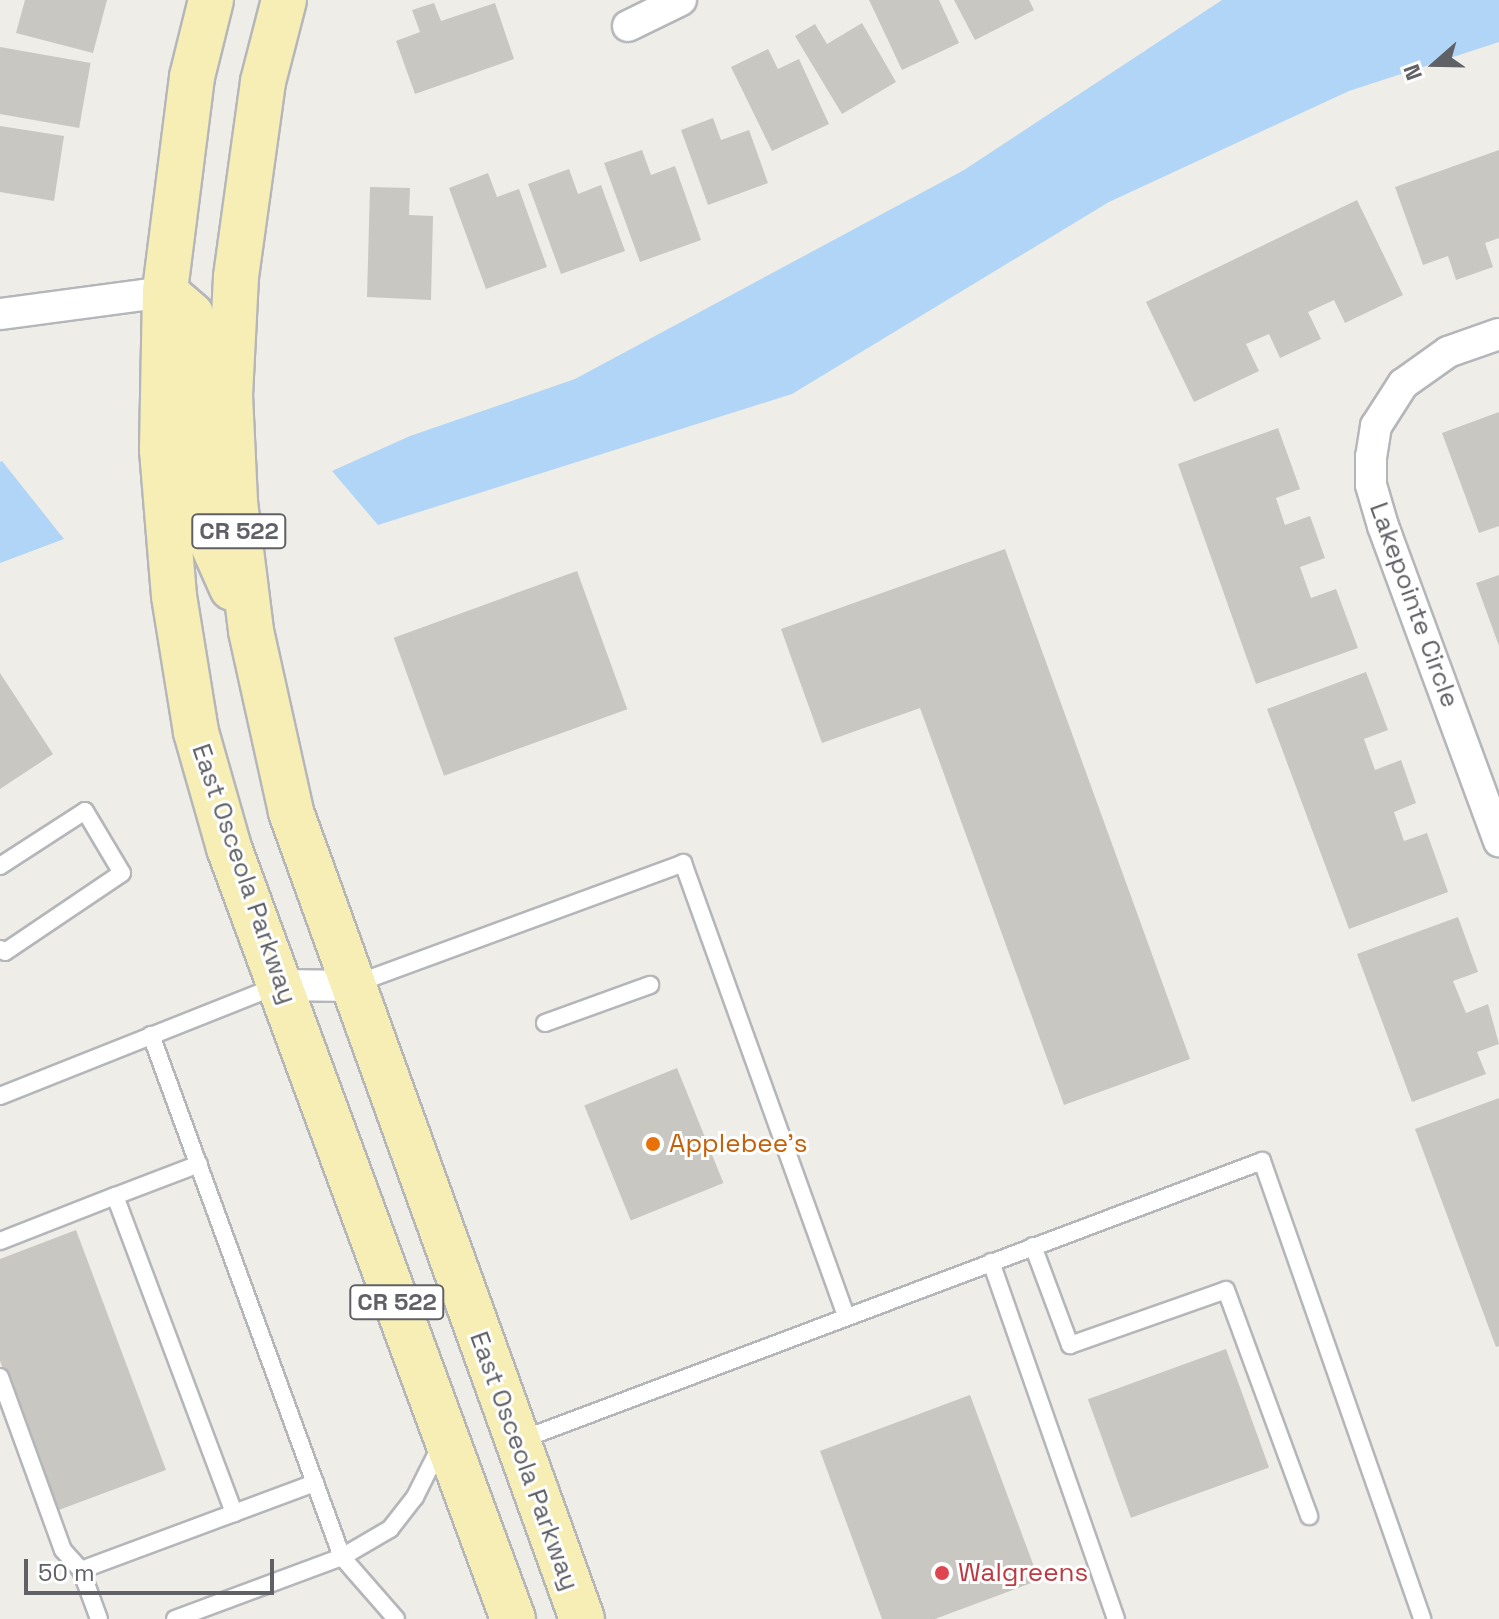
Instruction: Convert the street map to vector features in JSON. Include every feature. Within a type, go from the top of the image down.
[{"type":"main road","name":"East Osceola Parkway","points":[[211,0],[192,77],[165,292],[162,450],[174,596],[196,732],[229,848],[513,1619]]},
{"type":"main road","name":"East Osceola Parkway","points":[[284,0],[245,186],[235,292],[230,395],[235,502],[251,631],[291,812],[351,986],[582,1619]]},
{"type":"main road","points":[[165,292],[191,315],[198,347],[204,525],[251,631]]},
{"type":"street","points":[[628,26],[681,0]]},
{"type":"street","points":[[0,314],[165,292]]},
{"type":"street","name":"Lakepointe Circle","points":[[1499,334],[1448,352],[1412,375],[1389,401],[1376,426],[1371,456],[1371,485],[1383,526],[1499,841]]},
{"type":"street","points":[[281,985],[351,986]]},
{"type":"lane","points":[[0,866],[85,811],[122,873],[5,952],[0,949]]},
{"type":"lane","points":[[351,986],[683,863],[846,1315]]},
{"type":"lane","points":[[0,1096],[281,985]]},
{"type":"lane","points":[[545,1023],[650,985]]},
{"type":"lane","points":[[151,1035],[342,1557],[396,1619]]},
{"type":"lane","points":[[517,1441],[1262,1161],[1422,1619]]},
{"type":"lane","points":[[0,1241],[199,1164]]},
{"type":"lane","points":[[115,1196],[234,1513]]},
{"type":"lane","points":[[1033,1246],[1070,1345],[1226,1290],[1309,1516]]},
{"type":"lane","points":[[991,1262],[1116,1619]]},
{"type":"lane","points":[[0,1377],[63,1550],[81,1570],[99,1619]]},
{"type":"lane","points":[[175,1619],[342,1557],[390,1529],[415,1497],[446,1435]]},
{"type":"lane","points":[[81,1570],[315,1483]]},
{"type":"water","points":[[1222,0],[1499,0],[1499,42],[1349,91],[1109,202],[792,394],[378,525],[332,471],[410,436],[575,379],[964,170]]},
{"type":"water","points":[[0,462],[64,539],[0,563]]},
{"type":"building","points":[[25,0],[107,0],[93,53],[16,33]]},
{"type":"building","points":[[869,0],[939,0],[959,43],[902,70]]},
{"type":"building","points":[[954,0],[1029,0],[1034,10],[975,40]]},
{"type":"building","points":[[434,3],[441,21],[495,3],[514,59],[415,94],[396,41],[420,32],[412,10]]},
{"type":"building","points":[[862,23],[896,82],[842,114],[795,36],[815,24],[827,44]]},
{"type":"building","points":[[0,47],[91,63],[79,128],[0,114]]},
{"type":"building","points":[[768,49],[778,69],[799,59],[829,124],[772,151],[731,67]]},
{"type":"building","points":[[713,118],[721,140],[749,130],[768,183],[708,205],[681,130]]},
{"type":"building","points":[[0,126],[64,136],[54,201],[0,192]]},
{"type":"building","points":[[642,150],[651,175],[675,166],[701,240],[640,262],[604,163]]},
{"type":"building","points":[[1499,150],[1499,238],[1485,243],[1493,267],[1456,280],[1448,256],[1423,265],[1395,187]]},
{"type":"building","points":[[569,169],[578,194],[601,185],[625,251],[561,274],[528,184]]},
{"type":"building","points":[[488,173],[497,197],[519,189],[547,267],[486,289],[449,188]]},
{"type":"building","points":[[370,187],[410,188],[409,215],[433,216],[431,300],[367,297]]},
{"type":"building","points":[[1357,200],[1403,295],[1345,323],[1334,300],[1308,312],[1321,339],[1280,358],[1269,334],[1246,344],[1259,371],[1194,402],[1146,302]]},
{"type":"building","points":[[1499,412],[1499,526],[1479,533],[1442,433]]},
{"type":"building","points":[[1278,428],[1300,489],[1276,498],[1285,525],[1310,516],[1325,558],[1300,567],[1311,598],[1336,589],[1358,648],[1256,684],[1178,464]]},
{"type":"building","points":[[1005,549],[1190,1059],[1064,1105],[920,708],[822,743],[781,629]]},
{"type":"building","points":[[577,571],[627,709],[444,776],[394,638]]},
{"type":"building","points":[[1499,575],[1499,646],[1476,583]]},
{"type":"building","points":[[1366,672],[1388,730],[1364,739],[1375,770],[1401,760],[1416,803],[1394,812],[1404,841],[1427,833],[1448,892],[1349,929],[1267,709]]},
{"type":"building","points":[[0,673],[53,754],[0,789]]},
{"type":"building","points":[[1458,917],[1478,972],[1453,981],[1466,1013],[1488,1004],[1499,1044],[1477,1052],[1486,1074],[1412,1102],[1357,954]]},
{"type":"building","name":"Applebee's","points":[[677,1068],[723,1183],[631,1220],[584,1105]]},
{"type":"building","points":[[1499,1098],[1499,1346],[1496,1347],[1415,1129]]},
{"type":"building","points":[[76,1230],[166,1470],[56,1511],[0,1361],[0,1259]]},
{"type":"building","points":[[1226,1349],[1269,1467],[1131,1518],[1088,1399]]},
{"type":"building","name":"Walgreens","points":[[970,1395],[1039,1580],[935,1619],[882,1619],[820,1451]]},
{"type":"place","name":"Applebee's","points":[[653,1144]]},
{"type":"place","name":"Walgreens","points":[[942,1573]]}]
